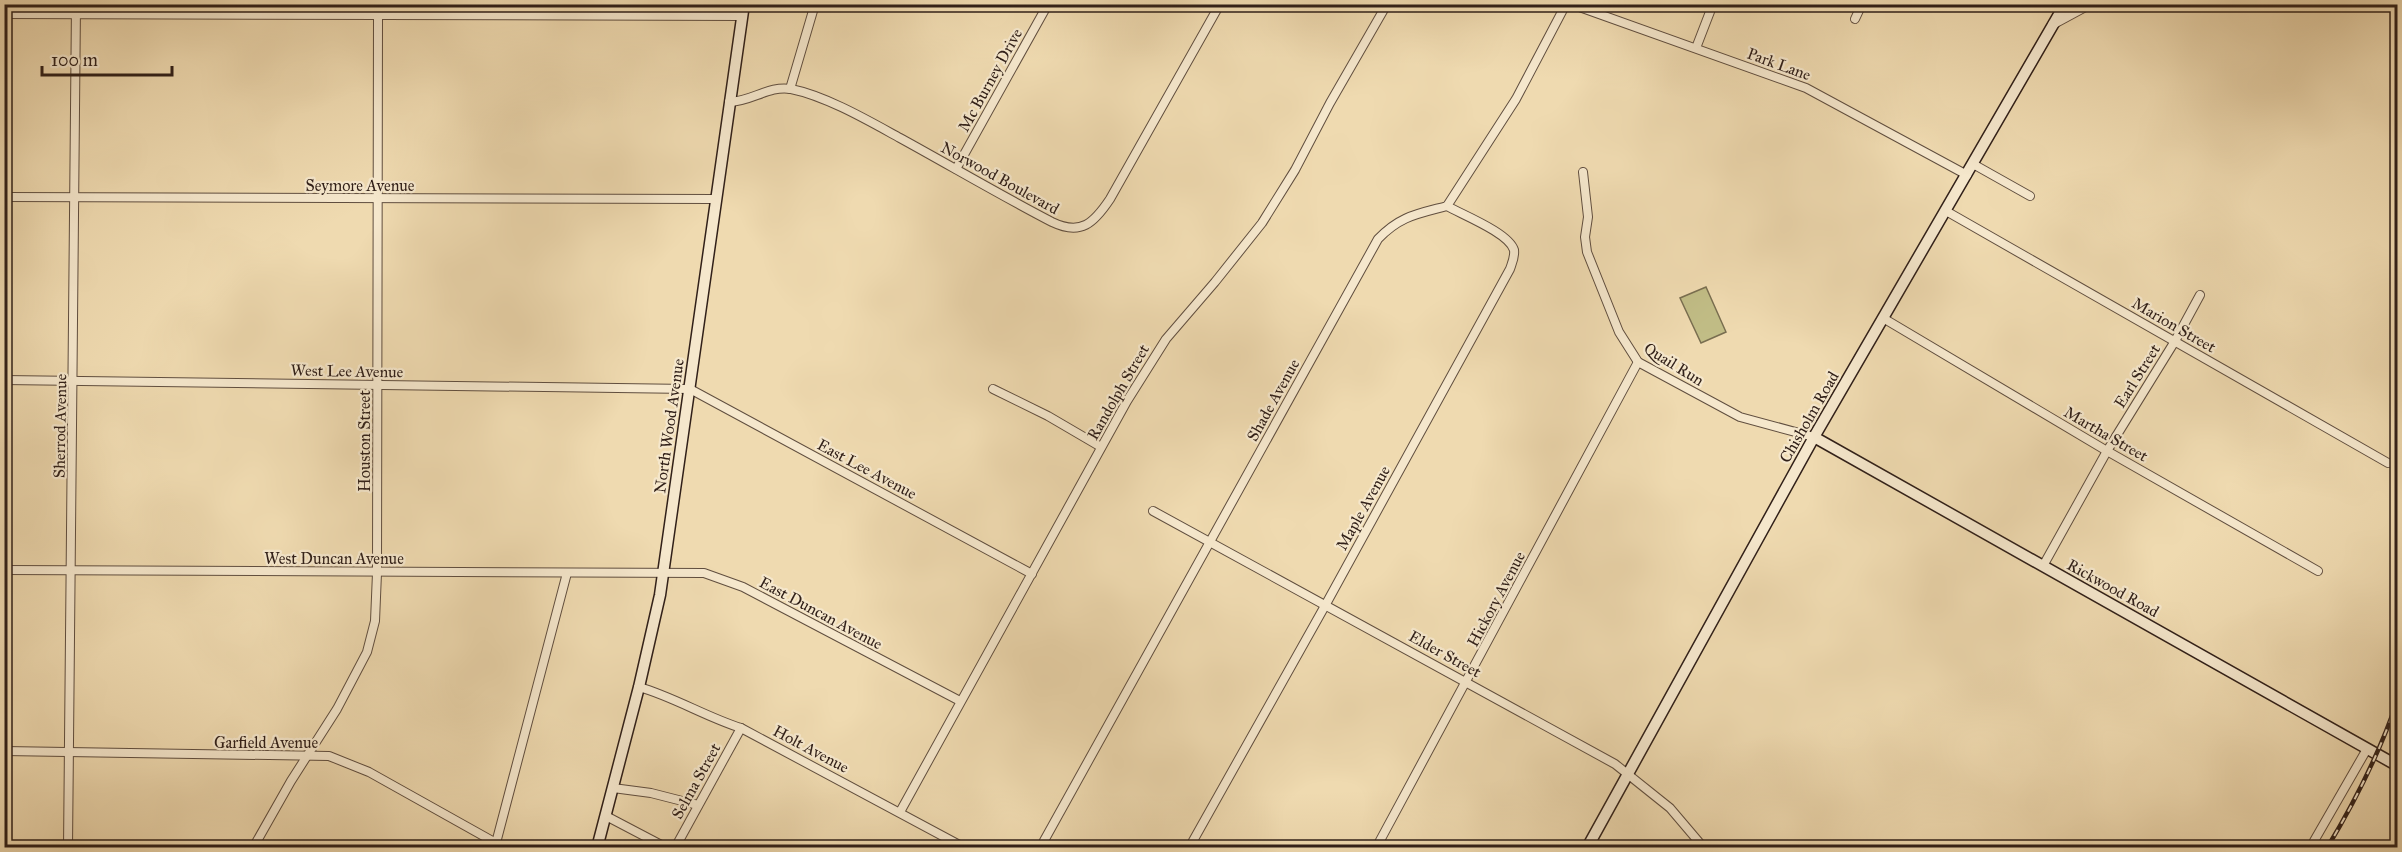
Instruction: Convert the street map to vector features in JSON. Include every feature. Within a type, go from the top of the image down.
[{"type":"main road","name":"North Wood Avenue","points":[[597,848],[654,626],[744,4]]},
{"type":"main road","name":"Chisholm Road","points":[[1587,848],[1814,437],[2065,4]]},
{"type":"main road","name":"Rickwood Road","points":[[1814,437],[2397,766]]},
{"type":"street","name":"Sherrod Avenue","points":[[68,848],[76,4]]},
{"type":"street","name":"Houston Street","points":[[253,848],[291,781],[337,709],[367,652],[375,621],[378,385],[378,15],[384,4]]},
{"type":"street","points":[[729,102],[738,102],[774,90],[790,89],[814,4]]},
{"type":"street","name":"Mc Burney Drive","points":[[956,169],[1048,4]]},
{"type":"street","name":"Norwood Boulevard","points":[[790,89],[866,119],[1063,227],[1074,229],[1093,221],[1110,199],[1220,4]]},
{"type":"street","name":"Randolph Street","points":[[900,812],[1127,401],[1166,339],[1262,223],[1295,171],[1330,103],[1387,4]]},
{"type":"street","points":[[1447,206],[1516,99],[1566,4]]},
{"type":"street","name":"Park Lane","points":[[1571,4],[1825,96],[1967,175]]},
{"type":"street","points":[[1696,48],[1713,4]]},
{"type":"street","points":[[1855,19],[1862,4]]},
{"type":"street","points":[[2053,24],[2090,4]]},
{"type":"street","points":[[4,14],[742,16]]},
{"type":"street","points":[[1973,164],[2030,196]]},
{"type":"street","name":"Quail Run","points":[[1583,172],[1588,217],[1585,237],[1587,252],[1619,332],[1638,362],[1740,417],[1814,437]]},
{"type":"street","name":"Seymore Avenue","points":[[4,197],[716,199]]},
{"type":"street","name":"Shade Avenue","points":[[1040,848],[1378,239],[1392,225],[1406,217],[1447,206]]},
{"type":"street","name":"Maple Avenue","points":[[1189,848],[1326,604],[1514,258],[1514,249],[1507,239],[1447,206]]},
{"type":"street","name":"Marion Street","points":[[1946,211],[2388,463]]},
{"type":"street","name":"Earl Street","points":[[2043,566],[2107,451],[2175,341],[2200,295]]},
{"type":"street","name":"Martha Street","points":[[1883,318],[2107,451],[2318,571]]},
{"type":"street","name":"Hickory Avenue","points":[[1376,848],[1638,362]]},
{"type":"street","name":"West Lee Avenue","points":[[4,380],[690,389]]},
{"type":"street","name":"East Lee Avenue","points":[[690,389],[1032,574]]},
{"type":"street","points":[[993,389],[1101,447]]},
{"type":"street","name":"Elder Street","points":[[1154,511],[1615,764],[1670,808],[1704,848]]},
{"type":"street","name":"West Duncan Avenue","points":[[4,570],[377,573],[663,572]]},
{"type":"street","name":"East Duncan Avenue","points":[[663,572],[704,573],[724,579],[960,701]]},
{"type":"street","points":[[496,843],[567,573]]},
{"type":"street","name":"Holt Avenue","points":[[639,687],[657,692],[718,721],[741,728],[965,847]]},
{"type":"street","name":"Selma Street","points":[[675,848],[741,728]]},
{"type":"street","points":[[2310,848],[2367,749]]},
{"type":"street","name":"Garfield Avenue","points":[[4,751],[309,754],[340,758],[505,848]]},
{"type":"street","points":[[613,788],[651,793],[698,805]]},
{"type":"street","points":[[606,816],[667,848]]},
{"type":"shaded area","points":[[1706,287],[1726,332],[1701,343],[1680,298]]},
{"type":"railway","points":[[2327,848],[2367,775],[2398,699]]}]
